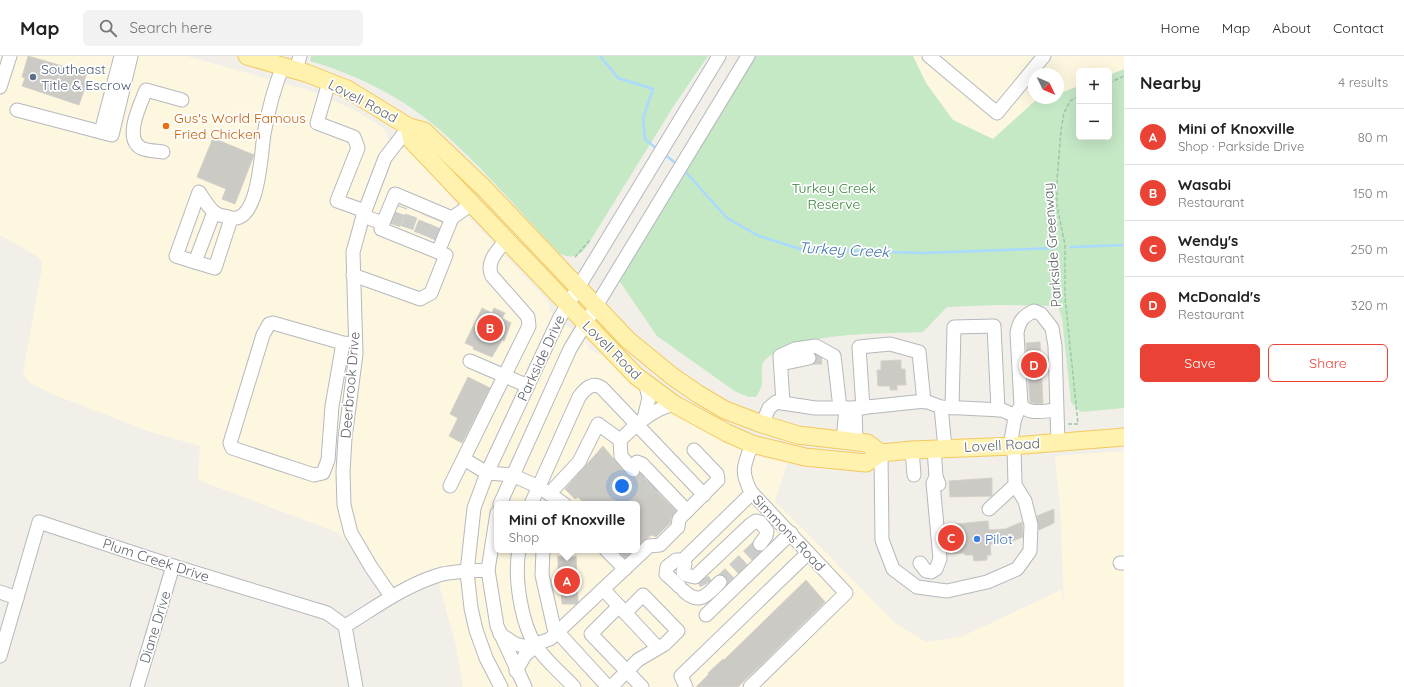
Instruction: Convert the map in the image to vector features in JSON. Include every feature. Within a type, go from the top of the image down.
[{"type":"main road","name":"Lovell Road","points":[[247,56],[293,64],[367,100],[409,127],[424,131],[479,183],[628,340],[683,384],[725,410],[762,424],[798,435],[867,443],[881,453]]},
{"type":"main road","name":"Lovell Road","points":[[409,127],[412,141],[473,203],[636,376],[699,420],[752,444],[805,458],[849,463],[866,463],[881,453],[940,448],[1058,443],[1124,437]]},
{"type":"main road","points":[[752,444],[762,424]]},
{"type":"street","points":[[0,87],[10,56]]},
{"type":"street","points":[[106,134],[121,56]]},
{"type":"street","points":[[106,134],[120,101],[131,56]]},
{"type":"street","name":"Parkside Drive","points":[[501,687],[486,658],[476,630],[471,608],[467,572],[474,508],[487,473],[568,304],[718,56]]},
{"type":"street","name":"Parkside Drive","points":[[501,501],[567,355],[595,306],[748,56]]},
{"type":"street","points":[[929,56],[997,113],[1044,56]]},
{"type":"street","points":[[231,219],[215,268],[176,256],[199,192],[214,212],[231,219],[237,218],[251,208],[255,196],[264,133],[276,81],[293,64]]},
{"type":"street","points":[[329,82],[317,123],[354,137],[358,148],[337,201],[426,243],[446,255],[431,293],[420,299],[354,275]]},
{"type":"street","points":[[163,152],[141,147],[135,140],[132,128],[146,90],[182,100]]},
{"type":"street","points":[[120,101],[140,107]]},
{"type":"street","points":[[17,110],[106,134]]},
{"type":"street","name":"Deerbrook Drive","points":[[391,596],[371,567],[351,533],[344,505],[344,438],[354,275],[353,252],[364,213],[385,158],[409,127]]},
{"type":"street","points":[[396,230],[395,194],[408,204],[437,215],[473,203]]},
{"type":"street","points":[[195,262],[214,212]]},
{"type":"street","points":[[426,243],[437,215]]},
{"type":"street","points":[[450,486],[529,326],[530,321],[528,317],[492,276],[490,271],[490,264],[494,255],[507,240]]},
{"type":"street","points":[[881,453],[882,540],[893,569],[916,587],[947,592],[987,582],[1017,569],[1030,551],[1031,525],[1025,501],[1015,486],[1012,446],[1018,411],[1017,333],[1019,322],[1026,315],[1034,311],[1042,314],[1052,328],[1055,346],[1058,443]]},
{"type":"street","points":[[273,323],[349,343],[332,406],[328,460],[323,472],[314,476],[232,448],[230,443],[263,335],[269,324],[273,323]]},
{"type":"street","points":[[920,563],[926,571],[931,572],[936,568],[940,559],[933,483],[936,477],[946,408],[954,327],[994,326],[998,410]]},
{"type":"street","points":[[849,442],[851,408],[859,347],[890,344],[919,352],[924,402]]},
{"type":"street","points":[[783,403],[780,356],[795,349],[816,346],[851,408]]},
{"type":"street","points":[[781,364],[822,357]]},
{"type":"street","points":[[470,361],[528,386]]},
{"type":"street","points":[[641,421],[648,398],[645,382]]},
{"type":"street","points":[[545,490],[580,397],[585,389],[592,385],[598,385],[641,421],[704,495]]},
{"type":"street","points":[[762,424],[772,405],[776,402],[815,408],[851,408],[924,402],[946,408],[1018,411],[1024,409],[1037,412],[1056,410]]},
{"type":"street","points":[[620,440],[641,421],[660,408],[674,404]]},
{"type":"street","points":[[535,501],[545,490],[579,462],[598,424],[620,440]]},
{"type":"street","points":[[620,440],[621,456],[635,466],[642,464],[687,511]]},
{"type":"street","name":"Simmons Road","points":[[750,687],[846,593],[752,493],[744,478],[744,464],[752,444]]},
{"type":"street","points":[[500,634],[515,644],[528,647],[536,646],[550,640],[649,546],[660,545],[678,527],[679,519],[718,480],[717,474],[694,450]]},
{"type":"street","points":[[912,450],[914,475]]},
{"type":"street","points":[[464,459],[487,473],[512,475],[545,490],[559,501]]},
{"type":"street","points":[[936,477],[939,484],[942,513]]},
{"type":"street","points":[[989,509],[1015,486]]},
{"type":"street","points":[[752,493],[683,560],[676,560],[666,570],[666,574],[690,597],[697,599],[703,598],[705,582],[750,525],[756,522],[760,522],[767,531],[766,536],[760,544]]},
{"type":"street","points":[[656,494],[670,494]]},
{"type":"street","name":"Plum Creek Drive","points":[[0,656],[39,522],[173,566],[328,613],[345,626]]},
{"type":"street","points":[[494,532],[488,570],[497,626],[516,671],[525,687]]},
{"type":"street","points":[[706,616],[790,533]]},
{"type":"street","points":[[686,687],[681,676],[808,552]]},
{"type":"street","points":[[519,553],[518,585],[525,619],[536,646],[574,687]]},
{"type":"street","points":[[543,553],[542,575],[544,591],[549,614],[556,633],[608,687]]},
{"type":"street","points":[[609,553],[625,569]]},
{"type":"street","points":[[683,560],[685,564],[682,568],[686,575],[695,577],[705,582],[720,582]]},
{"type":"street","name":"Diane Drive","points":[[137,687],[173,566]]},
{"type":"street","points":[[356,687],[345,626],[391,596],[413,585],[441,575],[488,570]]},
{"type":"street","points":[[603,589],[658,648]]},
{"type":"street","points":[[0,592],[17,598]]},
{"type":"street","points":[[611,687],[627,672],[638,660],[658,648],[678,631],[643,595],[622,609],[591,634],[627,672],[642,687]]},
{"type":"street","points":[[516,671],[526,655],[536,646]]},
{"type":"path","points":[[1112,82],[1124,76]]},
{"type":"path","name":"Parkside Greenway","points":[[1076,98],[1070,101],[1064,113],[1061,130],[1057,181],[1057,206],[1065,245],[1065,297],[1078,424]]},
{"type":"path","points":[[575,257],[590,240]]},
{"type":"shaded area","points":[[0,56],[187,56],[314,92],[356,111],[380,126],[386,131],[387,138],[399,149],[408,148],[426,167],[458,206],[548,301],[550,311],[584,339],[590,350],[604,356],[612,363],[738,448],[763,458],[788,461],[775,501],[896,624],[926,642],[961,637],[1061,590],[1064,602],[1060,506],[1055,456],[1124,451],[1124,687],[463,687],[456,646],[435,569],[419,573],[382,595],[356,554],[339,533],[198,480],[200,446],[148,431],[57,396],[29,382],[23,372],[42,268],[41,260],[0,235]]},
{"type":"shaded area","points":[[913,56],[1124,56],[1124,69],[1112,74],[1112,68],[1076,68],[1076,87],[1064,92],[1064,68],[1028,68],[1028,104],[1032,104],[993,139],[953,120],[926,83]]},
{"type":"green space","points":[[311,56],[708,56],[673,107],[587,246],[582,252],[575,256],[564,256],[560,254],[464,152],[418,112],[366,82],[310,61]]},
{"type":"green space","name":"Turkey Creek Reserve","points":[[753,56],[913,56],[926,83],[953,120],[993,139],[1032,104],[1064,104],[1064,92],[1076,87],[1076,140],[1112,140],[1112,74],[1124,69],[1124,408],[1081,412],[1071,402],[1062,318],[1058,306],[996,305],[947,307],[923,332],[840,336],[797,344],[779,351],[763,362],[761,389],[756,397],[749,397],[736,392],[657,336],[618,279]]},
{"type":"building","points":[[28,56],[87,73],[84,81],[87,82],[79,105],[22,86],[25,78],[22,77]]},
{"type":"building","points":[[213,138],[254,155],[235,204],[222,199],[226,189],[197,177]]},
{"type":"building","points":[[482,308],[492,313],[494,308],[505,313],[502,318],[511,323],[504,341],[502,340],[492,357],[473,349],[474,347],[465,343]]},
{"type":"building","points":[[1040,342],[1043,403],[1037,404],[1030,402],[1026,343]]},
{"type":"building","points":[[901,360],[901,369],[905,369],[906,385],[897,385],[897,390],[890,390],[890,386],[878,386],[877,370],[881,370],[881,361]]},
{"type":"building","points":[[468,377],[490,388],[462,443],[449,436],[458,418],[450,414]]},
{"type":"building","points":[[603,446],[627,475],[634,478],[640,474],[676,511],[671,518],[670,523],[656,537],[652,535],[640,544],[640,501],[582,501],[578,497],[575,499],[565,489]]},
{"type":"building","points":[[992,478],[992,496],[950,497],[949,481]]},
{"type":"building","points":[[1054,509],[1054,523],[1039,530],[1037,516]]},
{"type":"building","points":[[988,521],[989,530],[1005,529],[1022,522],[1023,537],[1005,544],[990,544],[991,555],[987,555],[987,560],[974,561],[973,555],[965,555],[964,553],[948,554],[945,525]]},
{"type":"building","points":[[620,553],[630,553],[625,558]]},
{"type":"building","points":[[558,556],[567,559],[576,556],[578,602],[576,604],[562,604],[561,592],[558,592]]},
{"type":"building","points":[[806,580],[825,602],[767,659],[738,687],[696,687],[709,674],[708,673],[723,659],[724,660]]},
{"type":"waterway","name":"Turkey Creek","points":[[600,56],[618,78],[653,89],[643,118],[645,139],[657,149]]},
{"type":"waterway","name":"Turkey Creek","points":[[664,154],[678,165]]},
{"type":"waterway","name":"Turkey Creek","points":[[683,169],[727,218],[759,236],[800,249],[922,253],[1056,248]]},
{"type":"waterway","name":"Turkey Creek","points":[[1071,247],[1124,245]]},
{"type":"tunnel","points":[[394,225],[401,206]]},
{"type":"tunnel","points":[[407,228],[413,210]]},
{"type":"tunnel","points":[[420,234],[427,216]]},
{"type":"tunnel","points":[[430,238],[438,220]]},
{"type":"tunnel","points":[[809,358],[822,358]]},
{"type":"tunnel","points":[[633,470],[656,493]]},
{"type":"tunnel","points":[[720,582],[760,544]]},
{"type":"tunnel","points":[[703,579],[706,584]]},
{"type":"place","name":"Southeast Title & Escrow","points":[[33,77]]},
{"type":"place","name":"Gus's World Famous Fried Chicken","points":[[166,126]]},
{"type":"place","name":"Wasabi","points":[[490,328]]},
{"type":"place","name":"McDonald's","points":[[1034,365]]},
{"type":"place","name":"Wendy's","points":[[951,538]]},
{"type":"place","name":"Pilot","points":[[977,539]]},
{"type":"place","name":"Mini of Knoxville","points":[[567,581]]}]
